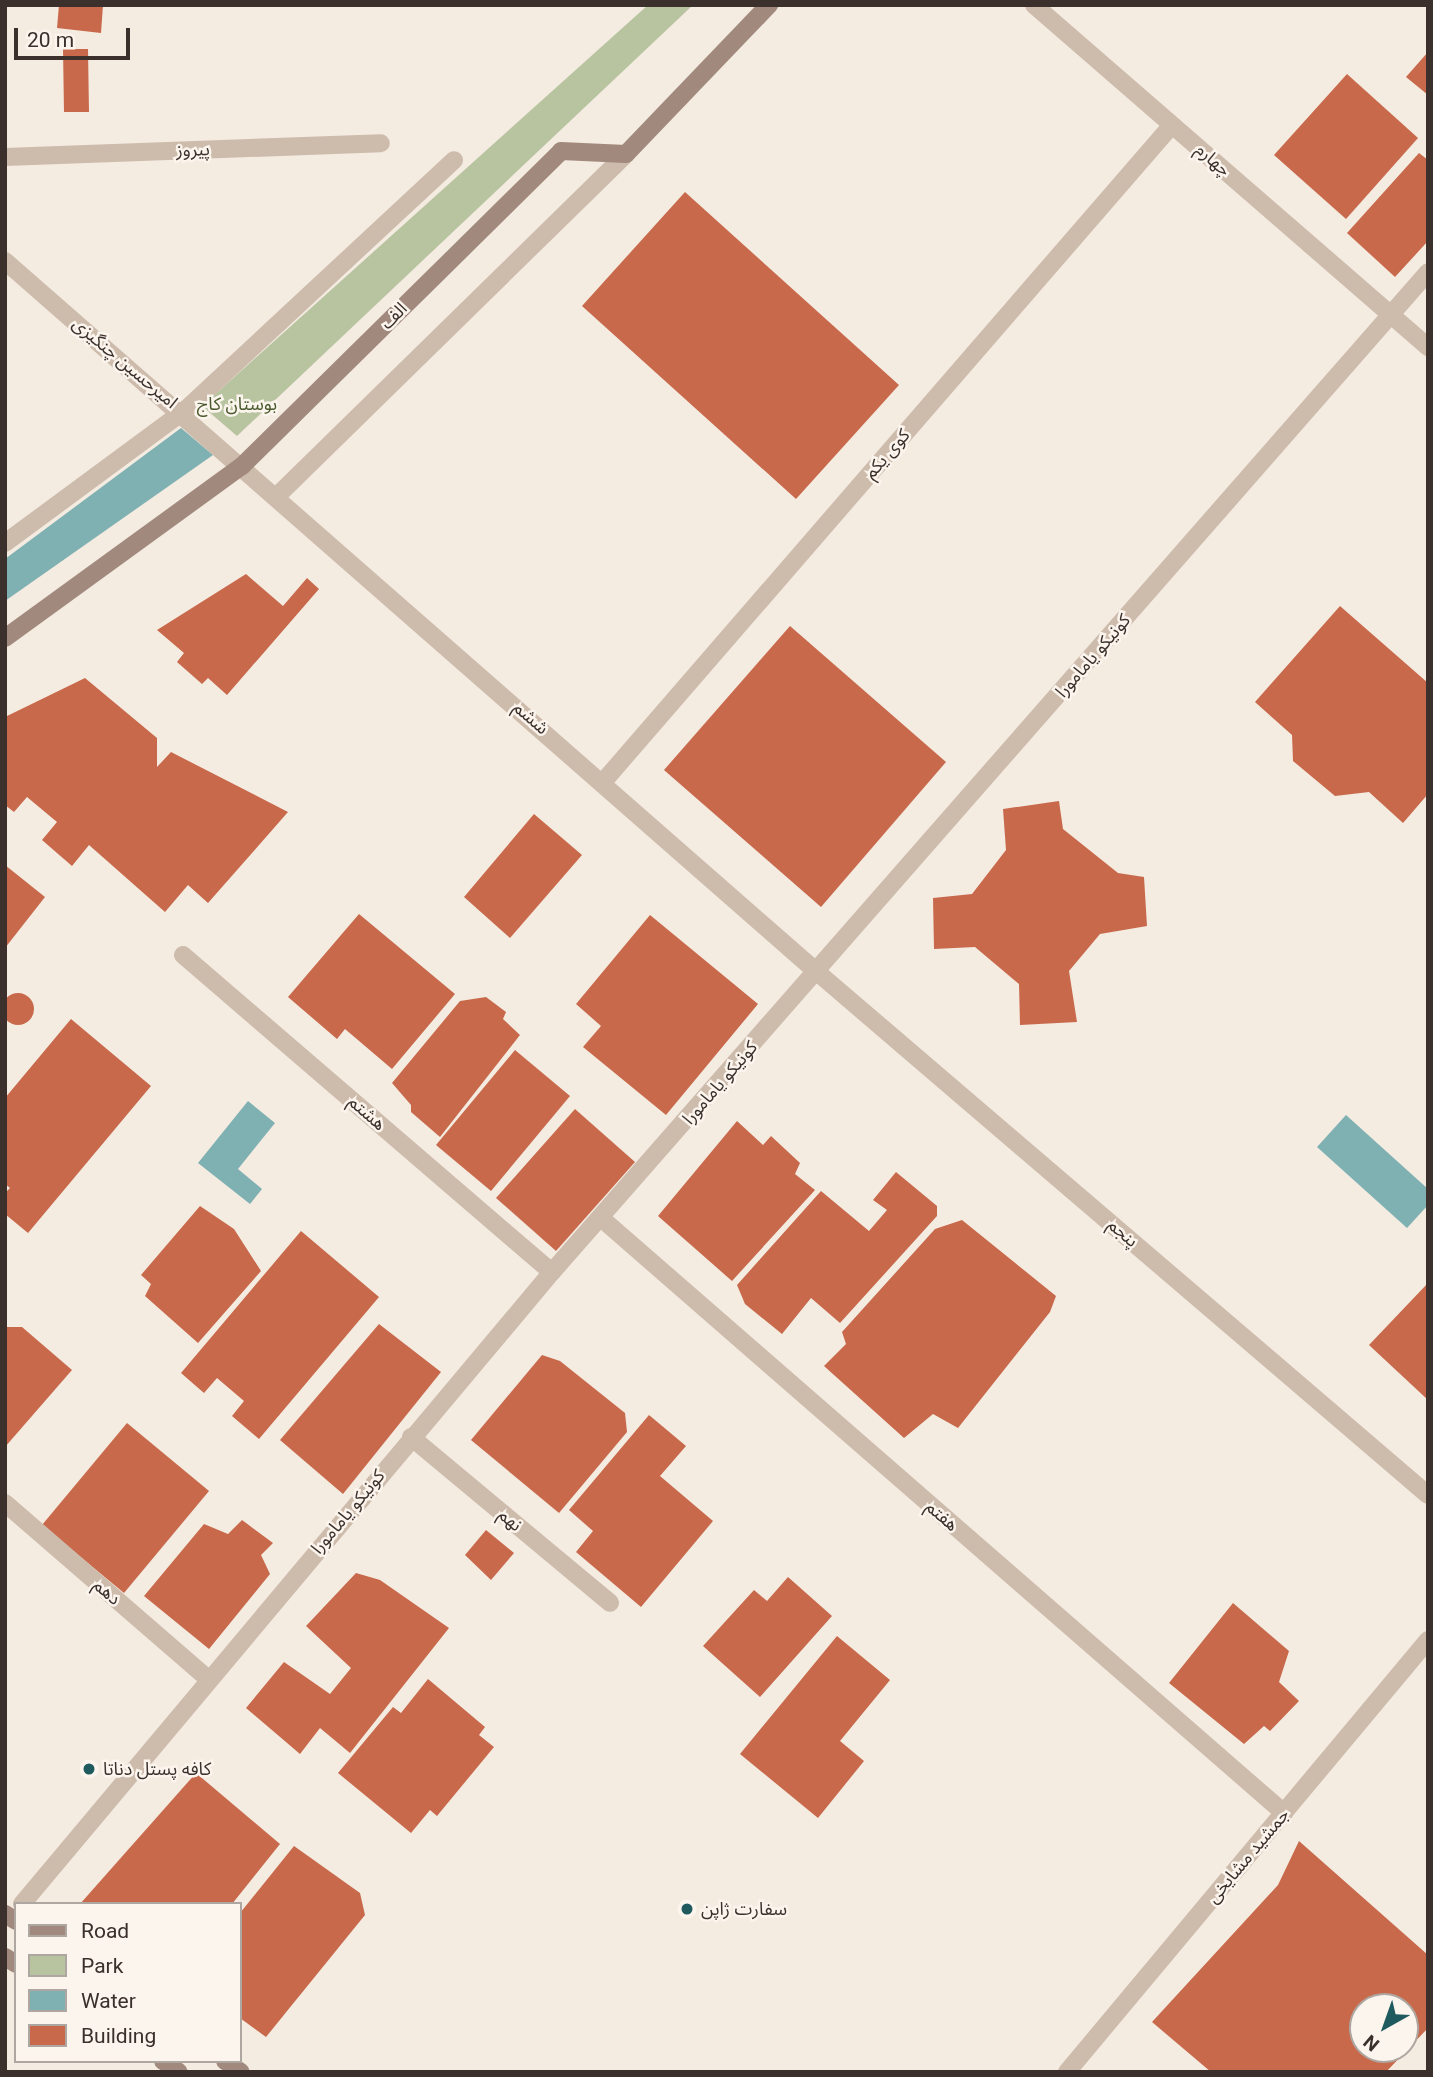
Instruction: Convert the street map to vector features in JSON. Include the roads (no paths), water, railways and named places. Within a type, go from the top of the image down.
[{"type":"main road","points":[[626,154],[769,5]]},
{"type":"main road","name":"الف","points":[[5,638],[242,466],[561,151],[626,154]]},
{"type":"street","name":"چهارم","points":[[1034,5],[1428,347]]},
{"type":"street","name":"کوی یکم","points":[[603,782],[1171,125]]},
{"type":"street","name":"پیروز","points":[[5,157],[381,143]]},
{"type":"street","points":[[278,495],[626,154]]},
{"type":"street","points":[[5,543],[183,412],[454,160]]},
{"type":"street","name":"امیرحسین چنگیزی","points":[[5,261],[183,412],[242,466]]},
{"type":"street","name":"کونیکو یامامورا","points":[[25,1902],[411,1437],[552,1272],[1428,272]]},
{"type":"street","name":"ششم","points":[[242,466],[817,972]]},
{"type":"street","name":"هشتم","points":[[183,955],[552,1272]]},
{"type":"street","name":"پنجم","points":[[817,972],[1428,1495]]},
{"type":"street","name":"هفتم","points":[[601,1218],[1284,1813]]},
{"type":"street","name":"نهم","points":[[411,1437],[610,1603]]},
{"type":"street","name":"دهم","points":[[5,1503],[209,1680]]},
{"type":"street","name":"جمشید مشایخی","points":[[1067,2072],[1428,1640]]},
{"type":"water","points":[[181,428],[213,455],[5,601],[5,559]]},
{"type":"water","points":[[248,1101],[275,1123],[238,1169],[262,1189],[250,1204],[198,1163]]},
{"type":"water","points":[[1346,1115],[1428,1189],[1428,1205],[1407,1228],[1317,1147]]},
{"type":"place","name":"کافه پستل دناتا","points":[[89,1769]]},
{"type":"place","name":"سفارت ژاپن","points":[[687,1909]]},
{"type":"park label","name":"بوستان کاج","points":[[237,404]]}]
